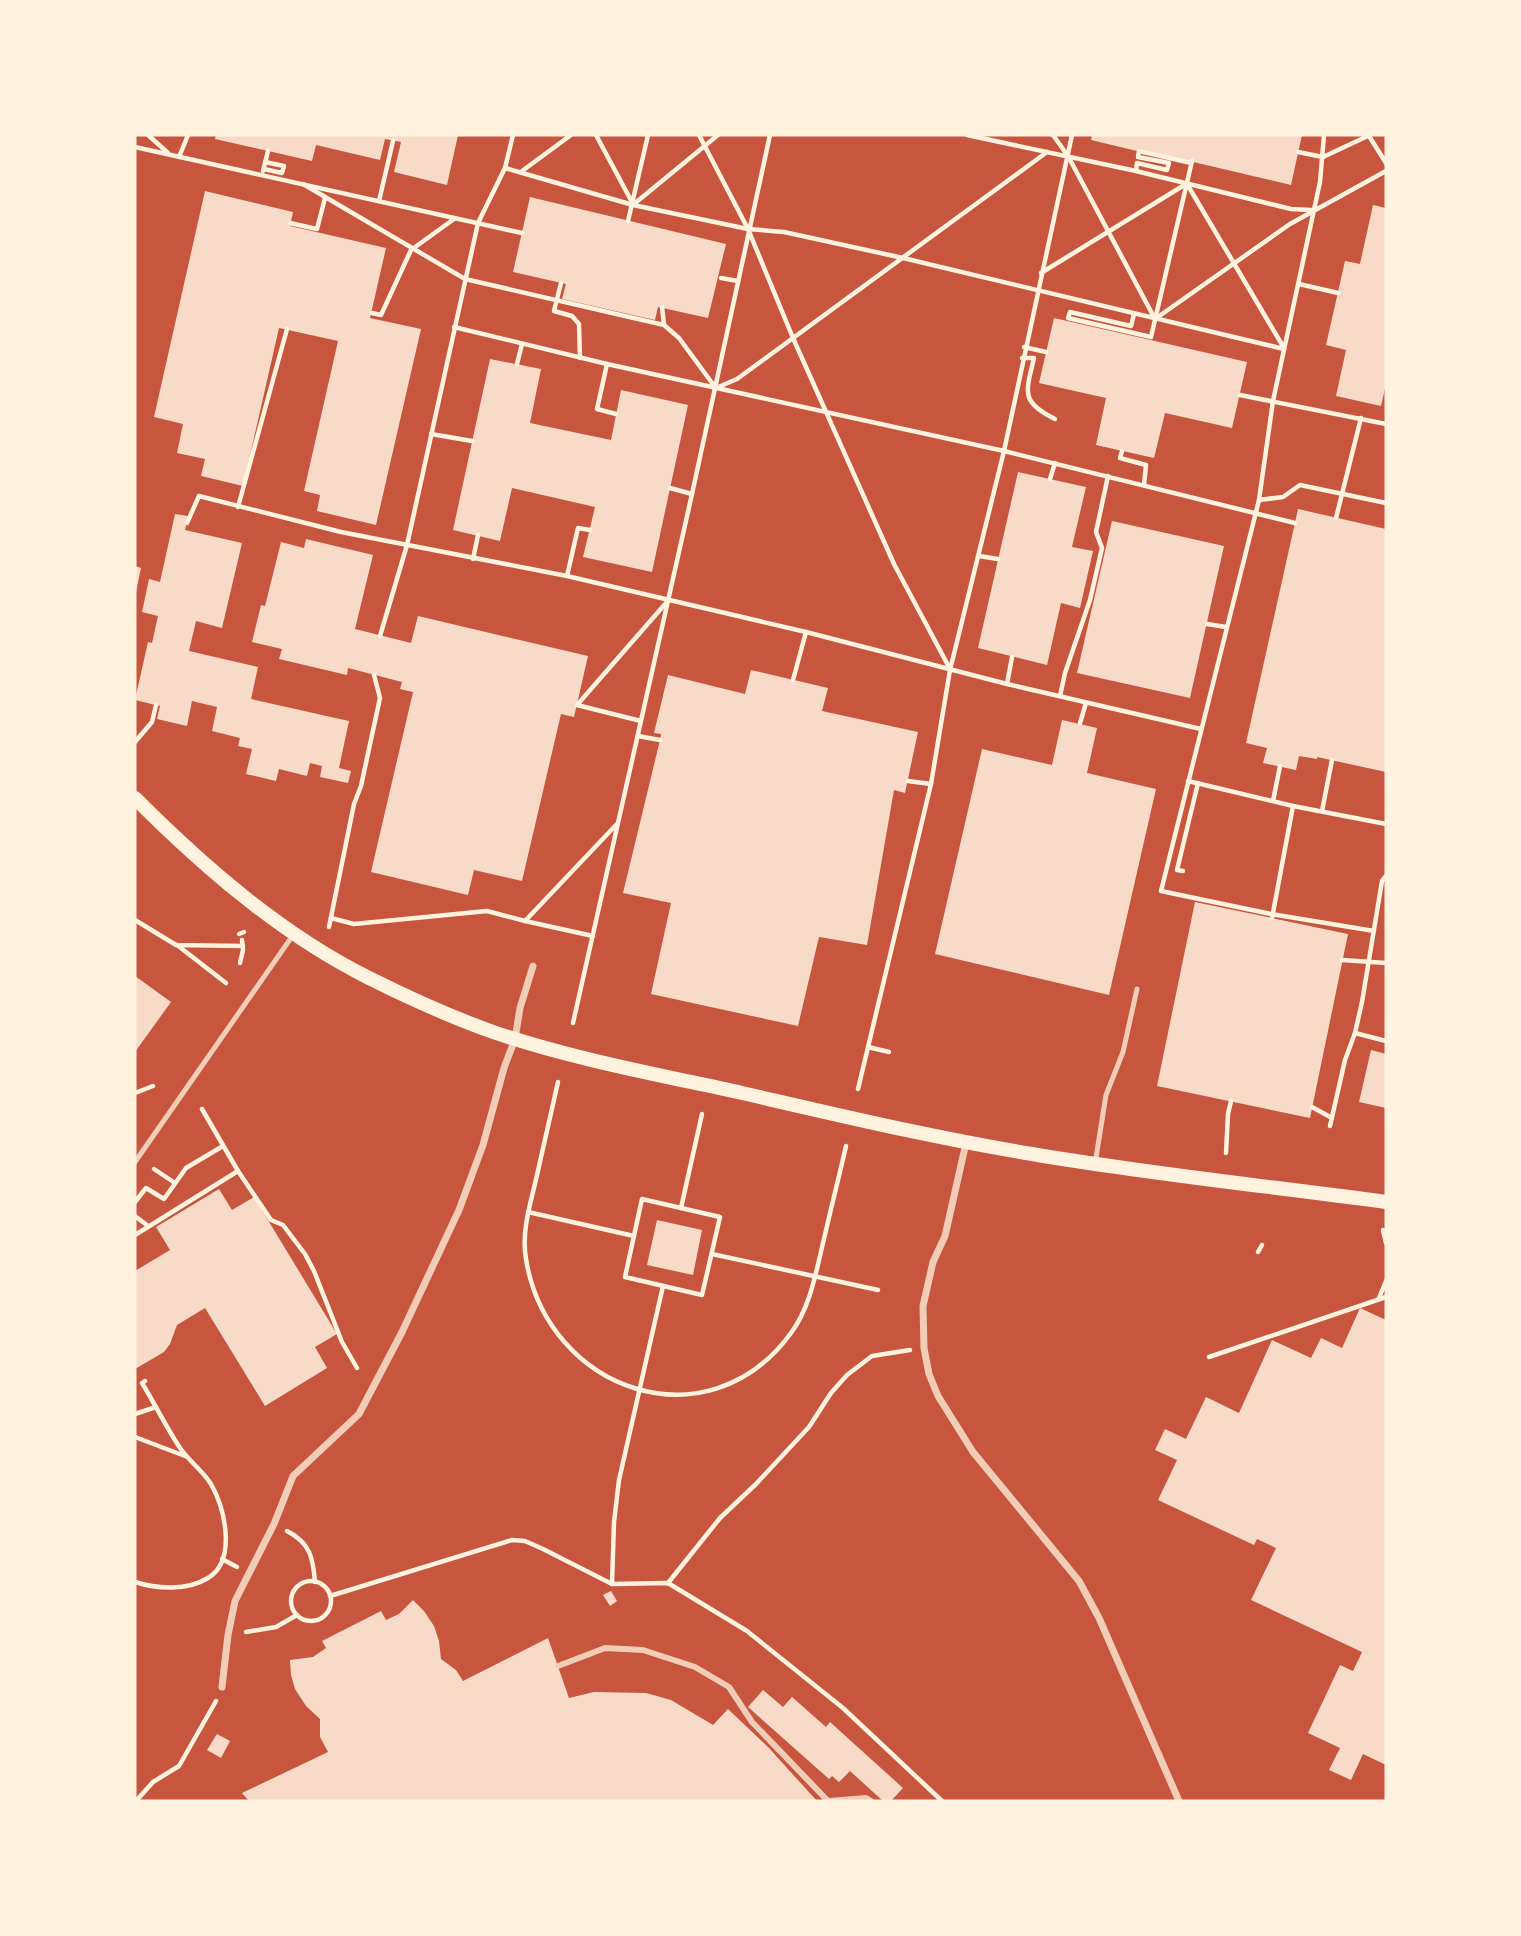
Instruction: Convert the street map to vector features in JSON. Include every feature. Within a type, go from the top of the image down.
[{"type":"main road","points":[[135,798],[210,869],[324,953],[368,978],[443,1012],[515,1039],[966,1143],[1095,1164],[1386,1202]]},
{"type":"street","points":[[222,1687],[235,1601],[274,1524],[293,1476],[359,1414],[459,1210],[484,1145],[533,966]]},
{"type":"street","points":[[966,1143],[945,1236],[933,1262],[923,1306],[924,1348],[929,1374],[938,1396],[973,1452],[1079,1581],[1099,1618],[1179,1801]]},
{"type":"street","points":[[558,1666],[605,1648],[643,1650],[695,1667],[729,1688],[751,1721],[828,1801],[866,1798],[871,1801]]},
{"type":"lane","points":[[135,1162],[295,933]]},
{"type":"lane","points":[[1095,1164],[1106,1095],[1123,1052],[1138,989]]},
{"type":"path","points":[[148,135],[169,154]]},
{"type":"path","points":[[179,156],[188,135]]},
{"type":"path","points":[[380,636],[407,545],[478,223],[505,168],[513,135]]},
{"type":"path","points":[[522,172],[571,135]]},
{"type":"path","points":[[596,135],[633,205]]},
{"type":"path","points":[[628,220],[648,135]]},
{"type":"path","points":[[698,135],[748,229],[793,338],[894,564],[950,670]]},
{"type":"path","points":[[633,205],[718,135]]},
{"type":"path","points":[[573,1023],[692,494],[769,135]]},
{"type":"path","points":[[967,135],[1136,171],[1291,209],[1314,210]]},
{"type":"path","points":[[1053,135],[1068,156],[1155,319]]},
{"type":"path","points":[[858,1089],[930,784],[950,670],[1003,451],[1072,135]]},
{"type":"path","points":[[1324,135],[1314,210],[1273,401],[1259,500],[1161,891],[1271,916],[1374,931]]},
{"type":"path","points":[[1298,152],[1323,157],[1369,135],[1386,163]]},
{"type":"path","points":[[379,201],[393,141]]},
{"type":"path","points":[[135,146],[263,172],[303,184],[522,233]]},
{"type":"path","points":[[263,172],[268,151]]},
{"type":"path","points":[[1134,314],[1132,326],[1070,312],[1068,318],[1150,338],[1191,162],[1139,151],[1138,157],[1169,163],[1167,170],[1137,163],[1136,171]]},
{"type":"path","points":[[715,388],[737,379],[1047,152]]},
{"type":"path","points":[[263,172],[282,173],[284,166],[265,162]]},
{"type":"path","points":[[505,168],[633,205],[748,229],[784,232],[903,258],[1284,349]]},
{"type":"path","points":[[1155,319],[1314,210],[1386,171]]},
{"type":"path","points":[[1375,178],[1386,178]]},
{"type":"path","points":[[1041,273],[1186,183]]},
{"type":"path","points":[[1186,183],[1284,349]]},
{"type":"path","points":[[303,184],[411,250],[465,279],[664,326],[679,338],[715,388]]},
{"type":"path","points":[[290,223],[317,229],[325,198]]},
{"type":"path","points":[[372,313],[381,315],[411,250],[455,218]]},
{"type":"path","points":[[721,278],[738,281]]},
{"type":"path","points":[[561,283],[554,311],[572,316],[579,324],[580,358]]},
{"type":"path","points":[[1299,284],[1338,293]]},
{"type":"path","points":[[662,307],[664,326]]},
{"type":"path","points":[[454,327],[580,358],[1055,463],[1295,523]]},
{"type":"path","points":[[238,506],[287,329]]},
{"type":"path","points":[[517,364],[522,344]]},
{"type":"path","points":[[1024,347],[1046,352]]},
{"type":"path","points":[[1022,358],[1034,358],[1028,384],[1031,402],[1035,408],[1055,419]]},
{"type":"path","points":[[607,364],[597,409],[617,414]]},
{"type":"path","points":[[1240,394],[1386,424]]},
{"type":"path","points":[[1336,518],[1361,418]]},
{"type":"path","points":[[431,434],[472,441]]},
{"type":"path","points":[[1122,451],[1120,458],[1146,465],[1144,485]]},
{"type":"path","points":[[1050,479],[1055,463]]},
{"type":"path","points":[[1060,696],[1065,673],[1092,600],[1102,548],[1096,532],[1108,476]]},
{"type":"path","points":[[1259,500],[1283,497],[1300,485],[1386,503]]},
{"type":"path","points":[[670,488],[692,494]]},
{"type":"path","points":[[187,523],[199,496],[341,532],[567,576],[1200,729]]},
{"type":"path","points":[[567,576],[578,528],[590,530]]},
{"type":"path","points":[[473,559],[478,535]]},
{"type":"path","points":[[979,556],[998,559]]},
{"type":"path","points":[[641,720],[577,705],[668,600]]},
{"type":"path","points":[[1207,624],[1226,627]]},
{"type":"path","points":[[793,680],[806,632]]},
{"type":"path","points":[[1007,684],[1012,657]]},
{"type":"path","points":[[329,927],[354,804],[361,786],[380,698],[374,675]]},
{"type":"path","points":[[1080,723],[1086,703]]},
{"type":"path","points":[[135,742],[152,722],[156,705]]},
{"type":"path","points":[[638,736],[660,740]]},
{"type":"path","points":[[1322,811],[1332,760]]},
{"type":"path","points":[[1273,802],[1280,766]]},
{"type":"path","points":[[908,781],[930,784]]},
{"type":"path","points":[[1188,781],[1273,802],[1386,824]]},
{"type":"path","points":[[1183,871],[1177,870],[1198,783]]},
{"type":"path","points":[[1271,916],[1293,806]]},
{"type":"path","points":[[525,921],[616,825]]},
{"type":"path","points":[[1330,1126],[1345,1060],[1355,1033],[1386,876]]},
{"type":"path","points":[[331,918],[354,924],[487,911],[593,936]]},
{"type":"path","points":[[135,920],[176,944],[226,983]]},
{"type":"path","points":[[176,944],[242,938],[240,963]]},
{"type":"path","points":[[1342,960],[1386,963]]},
{"type":"path","points":[[1355,1033],[1386,1041]]},
{"type":"path","points":[[868,1047],[889,1052]]},
{"type":"path","points":[[558,1082],[528,1212],[525,1256],[537,1299],[559,1337],[587,1364],[613,1379],[659,1396],[684,1395],[713,1389],[752,1370],[769,1358],[791,1333],[807,1302],[815,1277],[846,1146]]},
{"type":"path","points":[[135,1093],[153,1086]]},
{"type":"path","points":[[1226,1153],[1231,1101]]},
{"type":"path","points":[[1312,1107],[1332,1118]]},
{"type":"path","points":[[202,1109],[238,1171],[271,1220],[283,1225],[305,1254],[318,1279],[342,1342],[357,1368]]},
{"type":"path","points":[[681,1208],[702,1114]]},
{"type":"path","points":[[135,1202],[146,1188],[164,1199],[186,1168],[223,1146]]},
{"type":"path","points":[[154,1168],[176,1183]]},
{"type":"path","points":[[135,1235],[238,1171]]},
{"type":"path","points":[[642,1199],[720,1217],[702,1295],[625,1277],[634,1236],[642,1199]]},
{"type":"path","points":[[528,1212],[634,1236]]},
{"type":"path","points":[[135,1216],[148,1226]]},
{"type":"path","points":[[1383,1230],[1386,1242]]},
{"type":"path","points":[[1258,1252],[1262,1244]]},
{"type":"path","points":[[712,1254],[878,1290]]},
{"type":"path","points":[[1379,1299],[1386,1281]]},
{"type":"path","points":[[612,1584],[616,1501],[663,1286]]},
{"type":"path","points":[[1209,1357],[1386,1297]]},
{"type":"path","points":[[668,1583],[713,1526],[809,1427],[846,1375],[872,1356],[924,1348]]},
{"type":"path","points":[[135,1582],[163,1587],[198,1583],[211,1576],[222,1559],[226,1544],[219,1502],[210,1483],[188,1458],[142,1383],[145,1381]]},
{"type":"path","points":[[135,1415],[156,1407]]},
{"type":"path","points":[[135,1437],[188,1458]]},
{"type":"path","points":[[296,1536],[310,1552],[315,1582]]},
{"type":"path","points":[[330,1596],[513,1541],[525,1541],[612,1584],[668,1583],[747,1631],[843,1708],[942,1801]]},
{"type":"path","points":[[315,1582],[327,1590],[330,1596],[328,1610],[317,1620],[303,1619],[293,1609],[292,1595],[301,1584],[315,1582]]},
{"type":"path","points":[[261,1630],[285,1623],[297,1615]]},
{"type":"path","points":[[136,1801],[153,1782],[179,1766],[217,1700]]},
{"type":"building","points":[[216,135],[458,135],[447,185],[394,172],[401,142],[385,139],[380,160],[316,145],[312,161],[215,139]]},
{"type":"building","points":[[1092,135],[1302,135],[1291,185],[1091,140]]},
{"type":"building","points":[[205,191],[293,212],[290,226],[386,248],[370,318],[421,329],[376,525],[317,511],[320,495],[304,491],[338,341],[279,328],[243,486],[201,476],[205,459],[177,453],[183,424],[154,417]]},
{"type":"building","points":[[530,197],[726,244],[708,318],[658,307],[655,320],[562,299],[566,284],[513,272]]},
{"type":"building","points":[[1373,205],[1386,208],[1386,384],[1381,406],[1336,396],[1346,350],[1326,345],[1345,261],[1360,264]]},
{"type":"building","points":[[1054,318],[1247,362],[1232,428],[1165,413],[1154,458],[1096,445],[1106,398],[1039,383]]},
{"type":"building","points":[[490,359],[541,369],[530,423],[611,440],[621,390],[688,405],[652,572],[583,557],[595,507],[512,488],[500,541],[453,530]]},
{"type":"building","points":[[1018,472],[1086,487],[1072,547],[1093,551],[1080,608],[1061,603],[1047,665],[978,648]]},
{"type":"building","points":[[1298,509],[1386,529],[1386,772],[1317,757],[1299,756],[1296,770],[1263,763],[1267,748],[1246,743]]},
{"type":"building","points":[[175,514],[188,516],[185,530],[242,543],[222,628],[196,621],[189,651],[258,667],[251,699],[349,721],[339,768],[351,771],[348,783],[320,777],[322,766],[310,763],[307,776],[279,769],[276,781],[246,774],[252,749],[238,746],[240,738],[212,731],[217,707],[192,701],[187,726],[157,719],[160,706],[135,700],[148,642],[152,643],[158,616],[142,612],[149,579],[160,582]]},
{"type":"building","points":[[1112,521],[1224,546],[1190,698],[1077,673]]},
{"type":"building","points":[[306,539],[373,555],[355,629],[411,643],[418,616],[588,656],[574,717],[561,714],[522,881],[474,870],[468,895],[371,872],[413,692],[400,689],[402,682],[348,668],[347,675],[279,659],[282,649],[252,642],[261,605],[265,606],[281,542],[304,548]]},
{"type":"building","points":[[135,566],[141,568],[136,592],[135,591]]},
{"type":"building","points":[[751,670],[828,688],[822,711],[918,732],[905,793],[894,790],[867,945],[819,937],[798,1026],[651,994],[671,903],[623,893],[660,740],[661,734],[654,733],[668,675],[745,694]]},
{"type":"building","points":[[1062,720],[1097,728],[1087,773],[1156,789],[1109,995],[935,954],[982,749],[1052,765]]},
{"type":"building","points":[[1195,902],[1348,934],[1310,1118],[1157,1086]]},
{"type":"building","points":[[135,976],[171,1002],[135,1052]]},
{"type":"building","points":[[1371,1050],[1386,1054],[1386,1108],[1359,1102]]},
{"type":"building","points":[[219,1189],[232,1210],[254,1197],[337,1334],[315,1347],[327,1368],[265,1406],[205,1308],[177,1325],[164,1352],[135,1369],[135,1271],[170,1250],[156,1227]]},
{"type":"building","points":[[657,1220],[702,1230],[693,1275],[647,1265]]},
{"type":"building","points":[[1360,1308],[1386,1320],[1386,1765],[1363,1754],[1351,1780],[1329,1770],[1340,1748],[1308,1733],[1340,1665],[1353,1671],[1362,1652],[1251,1600],[1276,1548],[1257,1539],[1254,1545],[1158,1500],[1177,1460],[1155,1450],[1165,1429],[1186,1439],[1206,1397],[1239,1413],[1272,1340],[1311,1358],[1321,1338],[1342,1348]]},
{"type":"building","points":[[611,1591],[617,1601],[610,1606],[603,1595]]},
{"type":"building","points":[[413,1600],[434,1626],[441,1659],[456,1670],[463,1681],[548,1638],[569,1698],[594,1692],[646,1693],[671,1700],[713,1725],[728,1709],[768,1747],[817,1801],[249,1801],[242,1793],[328,1752],[320,1737],[320,1719],[306,1706],[295,1689],[290,1660],[313,1657],[326,1648],[322,1641],[381,1611],[386,1620],[399,1614]]},
{"type":"building","points":[[763,1690],[783,1707],[792,1697],[826,1727],[830,1722],[903,1788],[891,1801],[883,1801],[850,1771],[839,1782],[832,1776],[829,1779],[748,1707]]},
{"type":"building","points":[[217,1734],[230,1741],[221,1758],[207,1750]]}]
